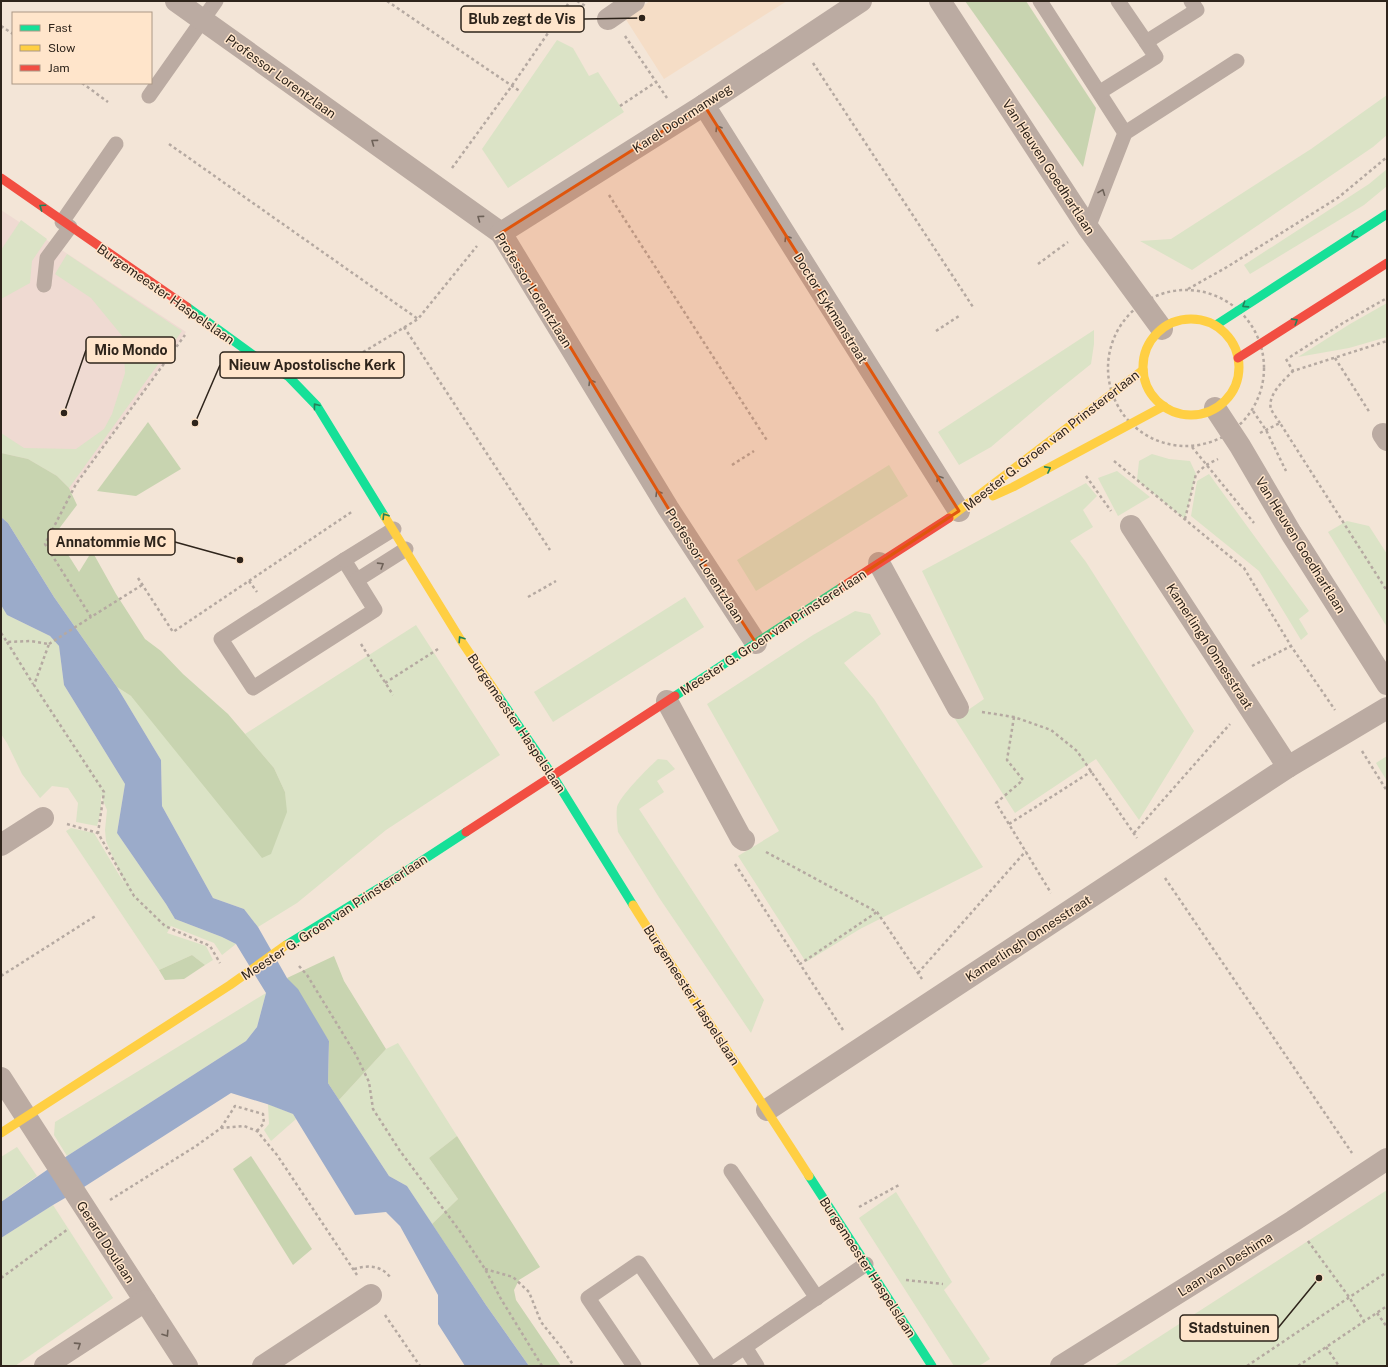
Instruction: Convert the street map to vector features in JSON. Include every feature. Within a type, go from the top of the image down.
[{"type":"street","name":"Professor Lorentzlaan","points":[[176,1],[497,230],[664,502],[756,643]]},
{"type":"street","points":[[608,19],[634,1]]},
{"type":"street","name":"Karel Doormanweg","points":[[497,230],[595,173],[704,105],[860,1]]},
{"type":"street","name":"Van Heuven Goedhartlaan","points":[[940,1],[1088,228],[1162,329]]},
{"type":"street","name":"Doctor Eykmanstraat","points":[[704,105],[959,511]]},
{"type":"street","name":"Burgemeester Haspelslaan","points":[[1,178],[199,315],[256,357],[289,377],[317,406],[459,636],[552,776],[682,983],[767,1110],[932,1366]]},
{"type":"street","points":[[1216,325],[1387,214]]},
{"type":"street","points":[[1238,358],[1387,263]]},
{"type":"street","points":[[1200,319],[1216,325],[1231,339],[1236,348],[1238,358],[1239,372],[1235,386],[1227,399],[1215,408],[1205,412],[1190,414],[1174,411],[1164,406],[1156,399],[1150,390],[1144,370],[1146,352],[1153,337],[1166,326],[1183,320],[1200,319]]},
{"type":"street","name":"Meester G. Groen van Prinstererlaan","points":[[1,1133],[235,981],[282,948],[390,881],[959,511],[1144,370]]},
{"type":"street","name":"Meester G. Groen van Prinstererlaan","points":[[959,511],[1013,487],[1164,406]]},
{"type":"street","name":"Van Heuven Goedhartlaan","points":[[1215,408],[1387,683]]},
{"type":"street","name":"Kamerlingh Onnesstraat","points":[[1132,527],[1288,767]]},
{"type":"street","name":"Meester G. Groen van Prinstererlaan","points":[[879,563],[958,708]]},
{"type":"street","name":"Meester G. Groen van Prinstererlaan","points":[[667,701],[743,839]]},
{"type":"street","name":"Kamerlingh Onnesstraat","points":[[767,1110],[1288,767],[1387,708]]},
{"type":"street","points":[[1,845],[43,818]]},
{"type":"street","name":"Gerard Doulaan","points":[[1,1078],[187,1366]]},
{"type":"street","name":"Laan van Deshima","points":[[1061,1366],[1293,1221],[1365,1172],[1387,1159]]},
{"type":"street","points":[[263,1366],[371,1295]]},
{"type":"street","points":[[45,1366],[145,1301]]},
{"type":"lane","points":[[149,96],[216,1]]},
{"type":"lane","points":[[1040,1],[1125,133]]},
{"type":"lane","points":[[1100,92],[1156,57],[1118,1]]},
{"type":"lane","points":[[1146,42],[1197,10],[1191,1]]},
{"type":"lane","points":[[1088,228],[1125,133],[1237,61]]},
{"type":"lane","points":[[44,285],[47,258],[66,224],[116,144]]},
{"type":"lane","points":[[344,560],[376,610],[253,688],[221,639],[344,560],[394,529]]},
{"type":"lane","points":[[357,580],[406,550]]},
{"type":"lane","points":[[731,1172],[817,1298]]},
{"type":"lane","points":[[634,1366],[588,1298],[640,1263],[709,1366]]},
{"type":"lane","points":[[717,1366],[866,1264]]},
{"type":"lane","points":[[745,1347],[757,1366]]},
{"type":"path","points":[[387,1],[511,87],[521,92]]},
{"type":"path","points":[[438,188],[511,87],[570,1]]},
{"type":"path","points":[[577,1],[618,25],[681,119]]},
{"type":"path","points":[[1,26],[12,33]]},
{"type":"path","points":[[799,42],[973,307]]},
{"type":"path","points":[[620,106],[656,82]]},
{"type":"path","points":[[83,84],[108,102]]},
{"type":"path","points":[[169,144],[418,319]]},
{"type":"path","points":[[1187,290],[1228,267],[1339,197],[1387,157]]},
{"type":"path","points":[[595,173],[768,442]]},
{"type":"path","points":[[1038,264],[1088,228]]},
{"type":"path","points":[[302,389],[418,319],[497,230]]},
{"type":"path","points":[[1280,362],[1387,298]]},
{"type":"path","points":[[91,617],[45,544],[76,484],[199,315]]},
{"type":"path","points":[[936,331],[959,316]]},
{"type":"path","points":[[404,327],[550,550]]},
{"type":"path","points":[[1387,341],[1293,371],[1275,392],[1271,400],[1271,409],[1387,591]]},
{"type":"path","points":[[1335,358],[1385,437]]},
{"type":"path","points":[[1286,359],[1293,371]]},
{"type":"path","points":[[1252,411],[1266,430],[1286,472]]},
{"type":"path","points":[[1185,519],[1196,474],[1206,465],[1280,423]]},
{"type":"path","points":[[1192,447],[1253,521]]},
{"type":"path","points":[[732,465],[754,450]]},
{"type":"path","points":[[1113,461],[1244,568],[1291,646],[1349,731],[1387,791]]},
{"type":"path","points":[[1085,475],[1119,522],[1132,527]]},
{"type":"path","points":[[138,578],[173,632],[374,497]]},
{"type":"path","points":[[528,597],[556,581]]},
{"type":"path","points":[[34,685],[49,644],[142,585]]},
{"type":"path","points":[[350,626],[393,695]]},
{"type":"path","points":[[1,633],[104,792],[98,833],[134,896],[164,926],[210,946],[218,958]]},
{"type":"path","points":[[385,683],[459,636]]},
{"type":"path","points":[[7,642],[31,641],[49,644]]},
{"type":"path","points":[[1230,677],[1291,646]]},
{"type":"path","points":[[1134,833],[1248,704]]},
{"type":"path","points":[[958,708],[1014,717],[1051,730],[1078,751],[1365,1172]]},
{"type":"path","points":[[1014,717],[1007,760],[1023,780],[996,803],[1064,914]]},
{"type":"path","points":[[1010,824],[1092,771]]},
{"type":"path","points":[[43,818],[98,833]]},
{"type":"path","points":[[857,1050],[727,852],[743,839],[877,912],[935,999]]},
{"type":"path","points":[[918,973],[1026,851]]},
{"type":"path","points":[[800,964],[877,912]]},
{"type":"path","points":[[1,976],[97,915]]},
{"type":"path","points":[[282,948],[307,975],[356,1055],[369,1082],[373,1109],[400,1151],[459,1230],[485,1270],[542,1366]]},
{"type":"path","points":[[1,1278],[55,1240],[84,1206],[196,1146],[221,1128],[235,1106],[263,1114],[264,1123],[257,1131]]},
{"type":"path","points":[[221,1128],[244,1126],[257,1131],[277,1156],[420,1366]]},
{"type":"path","points":[[838,1219],[900,1185]]},
{"type":"path","points":[[1293,1221],[1364,1321]]},
{"type":"path","points":[[485,1270],[513,1277],[529,1292],[541,1322],[574,1366]]},
{"type":"path","points":[[1247,1366],[1387,1272]]},
{"type":"path","points":[[1298,1366],[1387,1306]]},
{"type":"path","points":[[1377,1312],[1387,1327]]},
{"type":"path","points":[[1326,1347],[1340,1366]]},
{"type":"highlighted area","points":[[704,105],[959,511],[756,643],[668,508],[501,233]]},
{"type":"shaded area","points":[[650,1],[787,1],[664,79],[625,18]]},
{"type":"shaded area","points":[[1,210],[186,332],[43,529],[1,493]]},
{"type":"green space","points":[[965,1],[1026,1],[1096,108],[1083,167]]},
{"type":"green space","points":[[557,40],[573,48],[589,76],[598,72],[624,112],[508,188],[482,149]]},
{"type":"green space","points":[[1387,95],[1387,135],[1373,147],[1192,270],[1140,241],[1171,239],[1311,149]]},
{"type":"green space","points":[[1387,169],[1387,186],[1364,205],[1250,274],[1244,265],[1369,184]]},
{"type":"green space","points":[[21,220],[47,239],[32,261],[30,283],[1,299],[1,250]]},
{"type":"green space","points":[[67,254],[182,331],[69,488],[57,476],[28,459],[1,453],[1,433],[24,448],[76,449],[104,429],[112,414],[125,373],[123,337],[91,298],[55,274]]},
{"type":"green space","points":[[1387,303],[1387,337],[1349,348],[1298,357],[1350,324]]},
{"type":"green space","points":[[1094,330],[1094,344],[1091,364],[991,447],[959,465],[938,432]]},
{"type":"green space","points":[[148,422],[181,469],[136,496],[97,491]]},
{"type":"green space","points":[[1,453],[28,459],[57,476],[69,488],[77,505],[55,534],[79,572],[92,551],[116,594],[145,639],[161,651],[183,674],[228,714],[274,768],[285,792],[287,812],[271,854],[262,858],[131,696],[117,687],[54,597],[8,523],[1,517]]},
{"type":"green space","points":[[1152,454],[1169,459],[1190,461],[1196,474],[1185,519],[1137,480],[1139,461]]},
{"type":"green space","points":[[889,465],[908,496],[756,591],[737,560]]},
{"type":"green space","points":[[1117,471],[1150,497],[1118,516],[1098,478]]},
{"type":"green space","points":[[1209,474],[1309,611],[1299,619],[1308,634],[1301,640],[1259,571],[1191,516],[1197,481]]},
{"type":"green space","points":[[1086,483],[1097,496],[1083,510],[1093,527],[1070,541],[1086,562],[1194,731],[1139,820],[1096,759],[1015,813],[955,719],[984,699],[922,571]]},
{"type":"green space","points":[[1347,521],[1369,526],[1387,554],[1387,627],[1328,532]]},
{"type":"green space","points":[[685,597],[704,627],[553,722],[534,692]]},
{"type":"green space","points":[[1,605],[7,615],[50,636],[59,646],[64,685],[125,784],[117,833],[175,919],[236,944],[222,955],[214,943],[171,926],[167,933],[206,946],[213,960],[205,965],[192,955],[159,970],[66,831],[71,828],[94,833],[124,883],[106,841],[105,830],[107,810],[101,796],[101,811],[97,826],[76,822],[78,803],[68,788],[52,786],[40,798],[22,774],[1,734]]},
{"type":"green space","points":[[855,611],[870,614],[881,634],[844,663],[874,699],[983,867],[860,929],[806,962],[738,856],[779,831],[707,704],[813,635]]},
{"type":"green space","points":[[416,625],[500,755],[386,830],[297,903],[258,927],[244,909],[213,898],[162,806],[161,760],[117,687],[286,812],[285,792],[274,768],[245,734]]},
{"type":"green space","points":[[1387,756],[1387,781],[1376,763]]},
{"type":"green space","points":[[658,759],[667,760],[675,769],[657,781],[664,792],[639,809],[764,1000],[751,1033],[660,899],[618,832],[617,807],[619,802],[635,782]]},
{"type":"green space","points":[[192,955],[205,965],[184,979],[165,980],[159,970]]},
{"type":"green space","points":[[334,956],[344,981],[386,1049],[339,1100],[328,1083],[329,1041],[287,978]]},
{"type":"green space","points":[[266,993],[257,1027],[246,1041],[67,1156],[54,1135],[55,1122]]},
{"type":"green space","points":[[398,1043],[457,1136],[429,1158],[458,1199],[432,1224],[407,1186],[389,1176],[339,1100],[386,1049]]},
{"type":"green space","points":[[268,1104],[293,1114],[296,1119],[271,1141],[264,1130],[269,1124]]},
{"type":"green space","points":[[457,1136],[540,1267],[519,1280],[514,1290],[516,1300],[561,1366],[529,1366],[432,1224],[458,1199],[429,1158]]},
{"type":"green space","points":[[17,1147],[37,1176],[1,1202],[1,1157]]},
{"type":"green space","points":[[251,1156],[312,1249],[293,1265],[233,1169]]},
{"type":"green space","points":[[1387,1190],[1387,1366],[1114,1366]]},
{"type":"green space","points":[[896,1192],[952,1282],[944,1290],[990,1359],[979,1366],[954,1366],[859,1218]]},
{"type":"green space","points":[[53,1205],[113,1298],[15,1366],[1,1366],[1,1238]]},
{"type":"water","points":[[1,517],[8,523],[54,597],[117,687],[161,760],[162,806],[213,898],[244,909],[258,927],[287,978],[298,989],[329,1041],[328,1083],[389,1176],[407,1186],[486,1305],[529,1366],[465,1366],[438,1324],[438,1295],[400,1226],[386,1212],[355,1215],[293,1114],[231,1093],[1,1238],[1,1202],[67,1156],[246,1041],[257,1027],[266,993],[236,944],[175,919],[117,833],[125,784],[64,685],[59,646],[50,636],[7,615],[1,605]]},
{"type":"traffic: fast","points":[[1216,325],[1387,214]]},
{"type":"traffic: fast","points":[[187,307],[256,357],[289,377],[317,406],[385,517]]},
{"type":"traffic: fast","points":[[675,696],[842,587]]},
{"type":"traffic: fast","points":[[497,694],[553,776],[633,905]]},
{"type":"traffic: fast","points":[[286,945],[397,877],[466,832]]},
{"type":"traffic: fast","points":[[809,1176],[932,1366]]},
{"type":"traffic: slow","points":[[1191,319],[1209,323],[1225,333],[1235,349],[1239,367],[1235,385],[1225,401],[1209,411],[1191,415],[1173,411],[1157,401],[1147,385],[1143,367],[1147,349],[1157,333],[1173,323],[1191,319]]},
{"type":"traffic: slow","points":[[949,518],[1143,370]]},
{"type":"traffic: slow","points":[[993,496],[1013,487],[1164,406]]},
{"type":"traffic: slow","points":[[385,517],[462,642],[497,694]]},
{"type":"traffic: slow","points":[[633,905],[809,1176]]},
{"type":"traffic: slow","points":[[1,1133],[230,985],[286,945]]},
{"type":"traffic: jam","points":[[1,178],[187,307]]},
{"type":"traffic: jam","points":[[1238,358],[1387,263]]},
{"type":"traffic: jam","points":[[842,587],[949,518]]},
{"type":"traffic: jam","points":[[466,832],[675,696]]},
{"type":"place","name":"Blub zegt de Vis","points":[[642,18]]},
{"type":"place","name":"Mio Mondo","points":[[64,413]]},
{"type":"place","name":"Nieuw Apostolische Kerk","points":[[195,423]]},
{"type":"place","name":"Annatommie MC","points":[[240,560]]},
{"type":"place","name":"Stadstuinen","points":[[1319,1278]]}]
